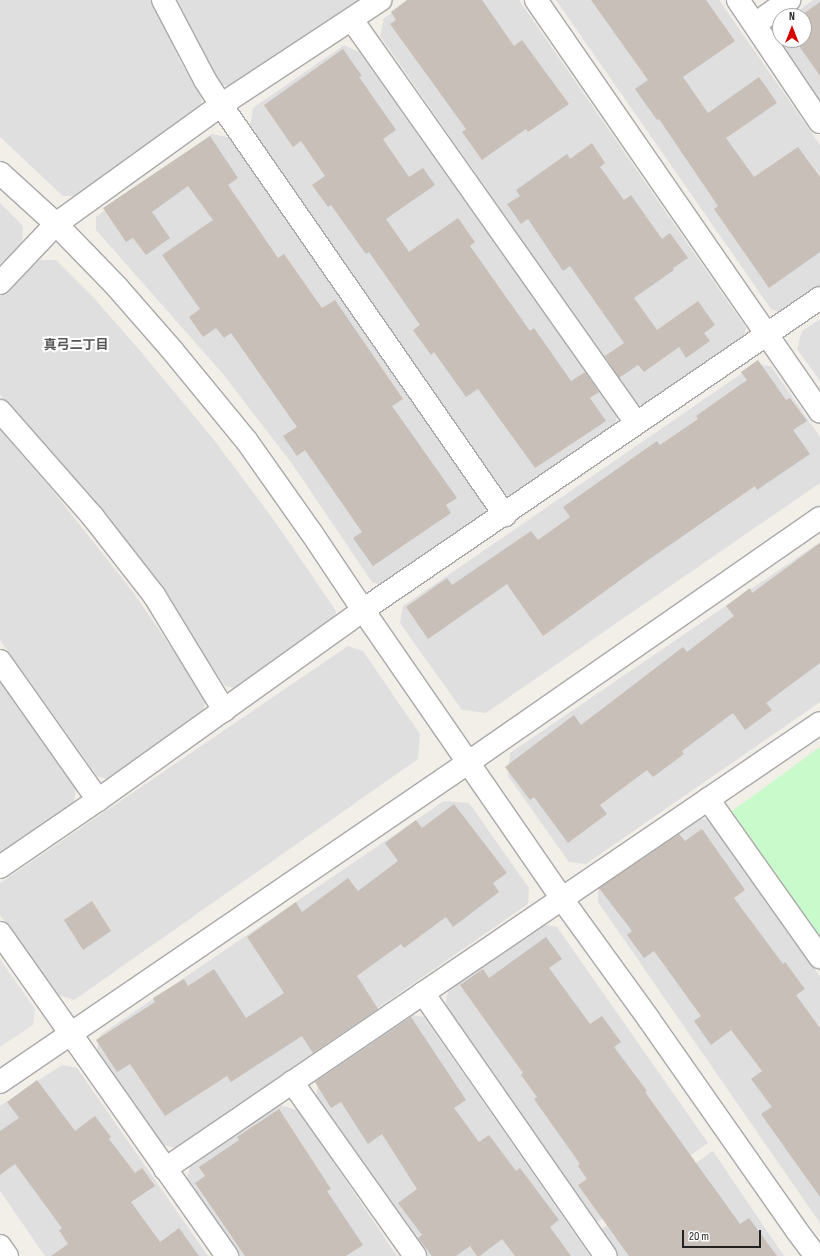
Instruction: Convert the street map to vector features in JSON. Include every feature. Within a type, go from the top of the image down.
[{"type":"street","points":[[163,0],[204,80],[505,515]]},
{"type":"street","points":[[0,283],[56,224],[221,105],[352,20],[380,0]]},
{"type":"street","points":[[536,0],[820,411]]},
{"type":"street","points":[[738,0],[820,122]]},
{"type":"street","points":[[755,24],[789,0]]},
{"type":"street","points":[[352,20],[636,423]]},
{"type":"street","points":[[0,172],[56,224],[122,292],[246,440],[311,532],[562,899],[648,1018],[797,1232],[816,1256]]},
{"type":"street","points":[[0,868],[364,610],[505,515],[636,423],[820,298]]},
{"type":"street","points":[[0,411],[92,517],[154,595],[224,710]]},
{"type":"street","points":[[0,1082],[469,762],[820,518]]},
{"type":"street","points":[[0,662],[98,800]]},
{"type":"street","points":[[165,1169],[820,723]]},
{"type":"street","points":[[708,799],[820,957]]},
{"type":"street","points":[[0,933],[72,1033],[165,1169],[227,1256]]},
{"type":"street","points":[[423,994],[606,1256]]},
{"type":"street","points":[[292,1082],[415,1256]]},
{"type":"street","points":[[0,1246],[7,1256]]},
{"type":"shaded area","points":[[0,0],[151,0],[181,63],[202,96],[200,115],[81,196],[63,196],[0,137]]},
{"type":"shaded area","points":[[174,0],[367,0],[238,87],[221,85]]},
{"type":"shaded area","points":[[411,0],[519,0],[746,328],[743,343],[655,407],[636,404],[380,36],[384,18]]},
{"type":"shaded area","points":[[556,0],[719,0],[820,145],[820,291],[786,315],[771,309]]},
{"type":"shaded area","points":[[813,0],[820,0],[820,105],[781,48],[812,48],[812,8],[802,8]]},
{"type":"shaded area","points":[[344,45],[359,52],[617,416],[613,435],[520,499],[504,494],[250,126],[253,108]]},
{"type":"shaded area","points":[[212,134],[231,138],[485,507],[482,524],[389,588],[372,582],[293,465],[223,374],[96,230],[96,217]]},
{"type":"shaded area","points":[[0,203],[23,226],[22,243],[0,264]]},
{"type":"shaded area","points":[[39,260],[56,260],[93,297],[142,353],[214,440],[276,523],[336,611],[333,626],[244,690],[225,686],[171,606],[61,465],[0,395],[0,296]]},
{"type":"shaded area","points":[[820,319],[820,381],[797,349],[802,331]]},
{"type":"shaded area","points":[[754,365],[771,366],[820,437],[820,483],[486,713],[462,710],[400,623],[403,606]]},
{"type":"shaded area","points":[[0,430],[53,491],[133,592],[206,698],[202,717],[113,781],[97,776],[0,640]]},
{"type":"shaded area","points":[[820,542],[820,702],[586,864],[569,862],[508,776],[510,753]]},
{"type":"shaded area","points":[[348,646],[363,651],[420,734],[418,759],[74,1000],[58,995],[0,915],[0,883]]},
{"type":"shaded area","points":[[0,680],[76,788],[73,808],[0,856]]},
{"type":"shaded area","points":[[444,801],[469,803],[529,888],[528,904],[176,1148],[159,1144],[96,1054],[100,1035]]},
{"type":"shaded area","points":[[697,818],[713,820],[820,977],[820,1223],[598,902],[598,884]]},
{"type":"shaded area","points":[[540,924],[557,927],[708,1143],[596,1223],[445,1006],[449,986]]},
{"type":"shaded area","points":[[0,959],[35,1009],[33,1025],[0,1047]]},
{"type":"shaded area","points":[[412,1015],[424,1017],[590,1256],[425,1256],[316,1097],[319,1078],[408,1016]]},
{"type":"shaded area","points":[[62,1065],[77,1068],[208,1256],[45,1256],[0,1191],[0,1106]]},
{"type":"shaded area","points":[[279,1105],[298,1110],[397,1256],[236,1256],[185,1185],[190,1167]]},
{"type":"shaded area","points":[[713,1151],[784,1256],[618,1256],[600,1230]]},
{"type":"green space","points":[[820,747],[820,937],[732,811]]},
{"type":"building","points":[[407,0],[482,0],[514,46],[522,40],[569,104],[528,132],[526,129],[482,160],[462,132],[466,129],[390,24],[396,20],[391,12]]},
{"type":"building","points":[[591,0],[706,0],[735,41],[683,77],[708,113],[759,77],[777,103],[726,138],[754,177],[798,147],[820,177],[820,252],[769,288],[714,209],[718,206],[659,119],[657,120],[635,89],[648,80]]},
{"type":"building","points":[[820,2],[820,76],[801,48],[812,48],[811,8]]},
{"type":"building","points":[[343,49],[362,76],[359,77],[396,130],[383,139],[409,177],[423,168],[435,185],[386,219],[409,252],[458,218],[475,242],[470,246],[530,331],[534,328],[571,381],[585,372],[599,392],[590,398],[606,421],[535,468],[478,389],[466,397],[434,352],[431,355],[413,330],[420,325],[369,252],[366,254],[331,205],[328,207],[312,185],[325,176],[301,141],[293,147],[264,105]]},
{"type":"building","points":[[210,136],[238,178],[228,185],[278,258],[284,254],[322,308],[335,300],[403,399],[392,406],[457,498],[446,505],[451,513],[373,566],[353,538],[362,532],[305,450],[297,456],[283,436],[297,427],[231,333],[224,338],[216,328],[203,337],[189,317],[200,309],[162,255],[213,220],[188,186],[152,212],[170,238],[146,255],[133,238],[126,242],[103,208]]},
{"type":"building","points":[[592,143],[605,163],[600,167],[624,200],[631,195],[662,239],[670,233],[688,258],[673,268],[674,270],[634,298],[657,330],[698,301],[715,325],[704,333],[710,341],[686,358],[679,347],[644,372],[638,365],[619,378],[605,356],[624,343],[570,266],[563,271],[528,219],[521,224],[507,204],[520,196],[516,190],[567,154],[570,159]]},
{"type":"building","points":[[758,360],[786,400],[790,398],[807,421],[793,430],[810,454],[757,490],[755,486],[644,563],[543,636],[507,584],[428,639],[406,607],[447,578],[452,585],[531,531],[538,540],[570,517],[563,507],[657,441],[660,445],[698,419],[696,416],[747,380],[741,372]]},
{"type":"building","points":[[820,543],[820,663],[766,703],[772,710],[745,730],[733,713],[682,751],[684,754],[653,777],[647,770],[600,805],[607,814],[568,843],[534,797],[530,800],[505,767],[574,715],[581,725],[683,647],[687,652],[734,616],[726,606],[750,588],[752,593]]},
{"type":"building","points":[[454,804],[507,873],[493,883],[499,892],[453,927],[446,917],[404,948],[401,944],[357,976],[378,1009],[313,1053],[302,1036],[231,1082],[227,1076],[165,1116],[130,1064],[117,1072],[96,1040],[155,1002],[153,998],[184,979],[188,986],[214,969],[246,1018],[284,993],[247,937],[296,902],[302,912],[348,878],[358,891],[398,861],[385,843],[416,820],[422,828]]},
{"type":"building","points":[[702,829],[745,890],[734,898],[783,964],[785,962],[805,989],[796,995],[820,1028],[820,1197],[761,1114],[772,1107],[751,1079],[762,1071],[731,1030],[711,1045],[694,1021],[701,1016],[654,951],[644,958],[627,935],[632,931],[599,888],[679,834],[685,841]]},
{"type":"building","points":[[92,901],[111,931],[83,950],[64,920]]},
{"type":"building","points":[[546,937],[562,959],[549,968],[590,1024],[602,1016],[621,1042],[614,1047],[647,1091],[645,1092],[740,1224],[749,1218],[777,1256],[629,1256],[578,1185],[587,1179],[578,1166],[580,1164],[534,1099],[537,1097],[521,1075],[523,1073],[460,985],[483,969],[489,978]]},
{"type":"building","points":[[411,1017],[466,1100],[454,1108],[479,1142],[489,1135],[516,1171],[520,1168],[559,1220],[550,1227],[571,1256],[515,1256],[502,1239],[480,1256],[477,1256],[470,1246],[456,1256],[432,1256],[418,1238],[422,1235],[398,1203],[417,1189],[382,1134],[368,1144],[341,1102],[331,1108],[315,1082]]},
{"type":"building","points":[[37,1080],[75,1131],[95,1116],[111,1137],[109,1139],[135,1173],[142,1168],[155,1186],[131,1202],[160,1242],[179,1228],[199,1256],[51,1256],[68,1244],[59,1230],[62,1228],[15,1164],[0,1175],[0,1131],[19,1118],[7,1102]]},
{"type":"building","points":[[279,1109],[331,1189],[327,1191],[363,1245],[346,1256],[245,1256],[195,1183],[205,1176],[199,1167],[239,1140],[237,1137]]},
{"type":"district","name":"真弓二丁目","points":[[76,345]]}]
